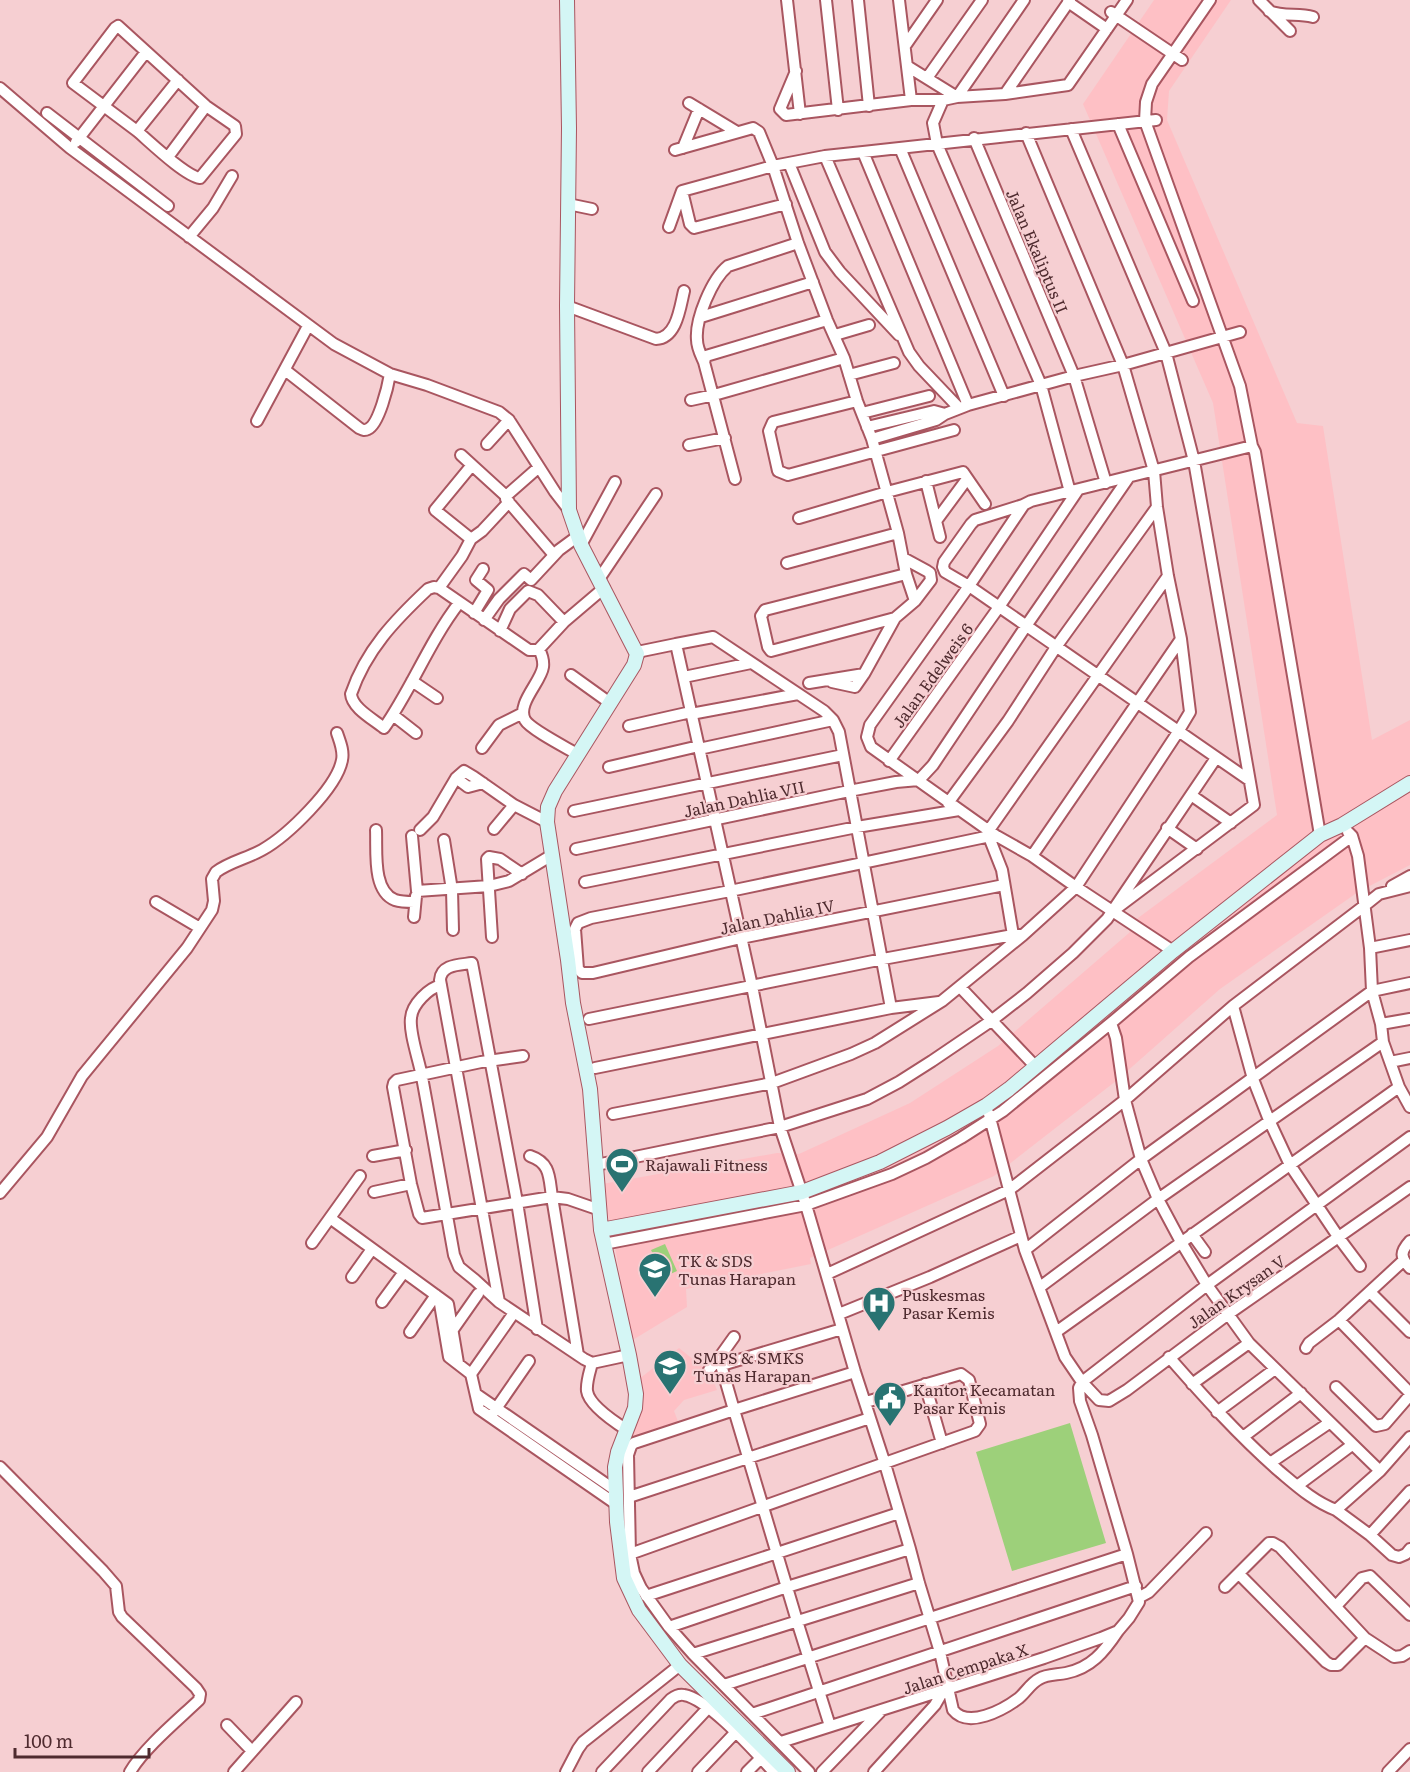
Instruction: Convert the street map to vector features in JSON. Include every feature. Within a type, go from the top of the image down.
[{"type":"street","points":[[567,0],[569,510],[579,541],[601,584],[642,652]]},
{"type":"street","points":[[787,0],[800,114]]},
{"type":"street","points":[[826,0],[838,110]]},
{"type":"street","points":[[858,0],[869,106]]},
{"type":"street","points":[[899,0],[911,100]]},
{"type":"street","points":[[905,46],[938,0]]},
{"type":"street","points":[[927,78],[982,0]]},
{"type":"street","points":[[957,97],[1024,0]]},
{"type":"street","points":[[1210,0],[1177,57],[1152,84],[1146,102],[1150,120],[1240,386],[1255,452],[1320,835]]},
{"type":"street","points":[[1259,0],[1290,31]]},
{"type":"street","points":[[1005,94],[1069,1],[1104,27]]},
{"type":"street","points":[[796,71],[780,109],[786,115],[911,100],[943,100],[1059,87],[1068,85],[1122,1]]},
{"type":"street","points":[[1269,11],[1313,17]]},
{"type":"street","points":[[1113,14],[1177,57]]},
{"type":"street","points":[[118,26],[178,80],[206,106],[235,126],[236,134],[200,178],[168,157],[73,83],[118,26]]},
{"type":"street","points":[[70,148],[146,52]]},
{"type":"street","points":[[907,66],[957,97]]},
{"type":"street","points":[[137,131],[178,80]]},
{"type":"street","points":[[0,88],[70,148],[334,344],[390,374],[499,412],[508,420],[569,510]]},
{"type":"street","points":[[943,100],[933,123],[937,144],[1041,385],[1074,490]]},
{"type":"street","points":[[689,103],[737,132]]},
{"type":"street","points":[[168,157],[206,106]]},
{"type":"street","points":[[699,109],[679,149],[737,132],[757,129],[773,166],[798,243],[844,358],[872,439],[915,601]]},
{"type":"street","points":[[47,113],[168,206]]},
{"type":"street","points":[[682,191],[773,166],[825,156],[1150,120]]},
{"type":"street","points":[[1118,124],[1193,301]]},
{"type":"street","points":[[601,1164],[780,1127],[867,1099],[899,1082],[992,1021],[1073,953],[1113,911],[1254,805],[1194,461],[1166,352],[1071,129]]},
{"type":"street","points":[[613,1114],[772,1083],[851,1054],[874,1043],[942,1001],[1076,887],[1190,712],[1182,639],[1168,576],[1154,471],[1123,365],[1026,133]]},
{"type":"street","name":"Jalan Ekaliptus II","points":[[974,138],[1074,376],[1106,483]]},
{"type":"street","points":[[900,148],[1004,396]]},
{"type":"street","points":[[863,152],[964,407]]},
{"type":"street","points":[[825,156],[909,352],[919,366],[964,407]]},
{"type":"street","points":[[789,163],[825,252],[840,273],[904,340]]},
{"type":"street","points":[[189,237],[213,208],[232,176]]},
{"type":"street","points":[[682,191],[690,224],[694,228],[786,204]]},
{"type":"street","points":[[669,226],[682,191]]},
{"type":"street","points":[[568,204],[592,209]]},
{"type":"street","points":[[735,479],[714,395],[699,351],[697,339],[701,317],[715,282],[728,266],[798,243]]},
{"type":"street","points":[[701,317],[813,282]]},
{"type":"street","points":[[567,306],[656,339],[662,339],[672,330],[684,291]]},
{"type":"street","points":[[704,362],[708,354],[827,320]]},
{"type":"street","points":[[835,335],[869,325]]},
{"type":"street","points":[[257,421],[308,326]]},
{"type":"street","points":[[867,427],[936,420],[964,407],[1240,332]]},
{"type":"street","points":[[691,400],[844,358]]},
{"type":"street","points":[[849,375],[894,363]]},
{"type":"street","points":[[285,370],[325,403],[364,430],[368,430],[373,425],[385,399],[390,374]]},
{"type":"street","points":[[862,413],[929,396]]},
{"type":"street","points":[[857,401],[773,422],[769,431],[778,471],[788,475],[954,430]]},
{"type":"street","points":[[487,444],[508,420]]},
{"type":"street","points":[[872,439],[909,422]]},
{"type":"street","points":[[689,445],[725,438]]},
{"type":"street","points":[[1249,780],[943,570],[944,562],[975,520],[1031,501],[1252,446]]},
{"type":"street","points":[[461,455],[507,499],[554,555]]},
{"type":"street","points":[[471,539],[435,510],[472,465]]},
{"type":"street","points":[[439,588],[471,539],[482,531],[507,499],[539,466]]},
{"type":"street","points":[[799,518],[963,472],[985,504]]},
{"type":"street","points":[[919,780],[933,765],[1129,477]]},
{"type":"street","points":[[936,521],[967,479]]},
{"type":"street","points":[[926,481],[940,537]]},
{"type":"street","points":[[484,620],[499,599],[524,574],[531,580],[554,555],[579,541],[615,482]]},
{"type":"street","name":"Jalan Edelweis 6","points":[[889,760],[999,607],[1074,490]]},
{"type":"street","points":[[459,603],[442,626],[384,728],[353,702],[352,689],[367,658],[391,625],[428,589],[439,588],[529,650],[537,650],[601,584],[656,494]]},
{"type":"street","points":[[1023,505],[969,586],[870,725],[867,737],[871,747],[991,834],[1032,856],[1113,911],[1189,957]]},
{"type":"street","points":[[948,802],[1008,721],[1056,647],[1157,507]]},
{"type":"street","points":[[787,563],[898,533]]},
{"type":"street","points":[[809,683],[826,681],[855,687],[895,618],[915,601],[930,583],[931,577],[927,571],[903,558]]},
{"type":"street","points":[[483,569],[476,580],[499,599]]},
{"type":"street","points":[[895,618],[771,651],[761,616],[765,610],[906,574]]},
{"type":"street","points":[[730,891],[991,834],[1097,676],[1168,576]]},
{"type":"street","points":[[474,613],[488,590]]},
{"type":"street","points":[[500,631],[510,609],[528,591],[538,596],[564,622]]},
{"type":"street","points":[[780,1770],[680,1665],[639,1610],[624,1578],[617,1522],[616,1459],[635,1408],[636,1394],[602,1237],[590,1089],[573,1003],[546,822],[548,807],[555,791],[642,652],[713,637],[824,711],[833,720],[839,732],[849,791],[858,826],[891,1008]]},
{"type":"street","points":[[1032,856],[1182,639]]},
{"type":"street","points":[[676,644],[752,986],[780,1127],[885,1464],[940,1652],[945,1690],[956,1714],[965,1719],[978,1718],[1009,1705],[1039,1679],[1078,1671],[1089,1665],[1099,1657],[1139,1602],[1079,1396],[1078,1388],[1082,1382],[1206,1285],[1410,1137]]},
{"type":"street","points":[[539,649],[543,656],[543,666],[526,701],[523,713],[525,721],[577,754]]},
{"type":"street","points":[[684,677],[751,663]]},
{"type":"street","points":[[571,675],[610,703]]},
{"type":"street","points":[[412,681],[437,698]]},
{"type":"street","points":[[629,726],[798,694]]},
{"type":"street","points":[[482,748],[499,725],[523,713]]},
{"type":"street","points":[[393,715],[416,733]]},
{"type":"street","points":[[609,767],[833,720]]},
{"type":"street","points":[[0,1193],[47,1137],[82,1076],[188,948],[213,906],[212,879],[216,872],[260,851],[285,835],[304,817],[333,782],[343,759],[337,733]]},
{"type":"street","points":[[574,812],[843,755]]},
{"type":"street","points":[[1113,911],[1216,758]]},
{"type":"street","points":[[414,917],[416,833],[433,818],[456,778],[462,772],[465,771],[514,805],[546,822]]},
{"type":"street","name":"Jalan Dahlia VII","points":[[576,849],[849,791],[919,780]]},
{"type":"street","points":[[804,1198],[947,1128],[987,1105],[1036,1067],[1175,949],[1320,835],[1342,825],[1410,783]]},
{"type":"street","points":[[1191,795],[1231,823]]},
{"type":"street","points":[[494,829],[514,805]]},
{"type":"street","points":[[585,882],[858,826],[959,810]]},
{"type":"street","points":[[1342,825],[1352,836],[1358,856],[1370,948],[1372,991],[1381,1024],[1383,1042],[1399,1087],[1410,1107]]},
{"type":"street","points":[[1167,828],[1197,849]]},
{"type":"street","points":[[376,830],[379,879],[382,890],[395,900],[509,881],[552,855]]},
{"type":"street","points":[[991,834],[1018,935]]},
{"type":"street","points":[[602,1237],[804,1198],[892,1174],[962,1138],[1003,1111],[1189,957],[1352,836]]},
{"type":"street","points":[[444,840],[452,890],[453,930]]},
{"type":"street","points":[[492,937],[486,861],[489,857],[500,860],[522,874]]},
{"type":"street","points":[[827,1274],[1009,1191],[1125,1100],[1233,1006],[1378,894],[1410,876]]},
{"type":"street","name":"Jalan Dahlia IV","points":[[730,891],[591,918],[578,923],[575,929],[578,969],[586,973],[741,938],[1004,885]]},
{"type":"street","points":[[1378,894],[1410,886]]},
{"type":"street","points":[[156,902],[200,928]]},
{"type":"street","points":[[589,1019],[883,959],[1018,935]]},
{"type":"street","points":[[1370,948],[1410,940]]},
{"type":"street","points":[[499,1302],[441,985],[441,974],[445,969],[472,963],[517,1202],[537,1329]]},
{"type":"street","points":[[1025,1250],[1141,1160],[1372,991],[1410,984]]},
{"type":"street","points":[[441,985],[423,997],[411,1017],[411,1025],[457,1264],[499,1302],[592,1363],[629,1355]]},
{"type":"street","points":[[960,987],[1036,1067]]},
{"type":"street","points":[[595,1068],[891,1008],[942,1001]]},
{"type":"street","points":[[1233,1006],[1252,1079],[1290,1165],[1360,1266]]},
{"type":"street","points":[[1381,1024],[1410,1019]]},
{"type":"street","points":[[1111,1023],[1116,1038],[1125,1100],[1141,1160],[1158,1199],[1206,1285],[1249,1343],[1380,1471]]},
{"type":"street","points":[[1040,1287],[1158,1199],[1383,1042]]},
{"type":"street","points":[[523,1056],[422,1074],[398,1080],[394,1084],[411,1184],[421,1217],[424,1219],[552,1197],[568,1199],[600,1210]]},
{"type":"street","points":[[1390,1062],[1410,1058]]},
{"type":"street","points":[[1056,1332],[1399,1087]]},
{"type":"street","name":"Jalan Krysan V","points":[[987,1105],[1025,1250],[1065,1357],[1082,1382],[1097,1399],[1102,1401],[1109,1401],[1127,1390],[1227,1315],[1410,1187]]},
{"type":"street","points":[[373,1156],[406,1150]]},
{"type":"street","points":[[530,1156],[539,1159],[548,1171],[578,1355]]},
{"type":"street","points":[[312,1244],[360,1176]]},
{"type":"street","points":[[374,1192],[411,1184]]},
{"type":"street","points":[[330,1218],[448,1304],[458,1363]]},
{"type":"street","points":[[1192,1234],[1205,1252]]},
{"type":"street","points":[[838,1314],[930,1277],[1021,1236]]},
{"type":"street","points":[[1306,1348],[1370,1292],[1407,1264],[1402,1254],[1404,1247],[1410,1241]]},
{"type":"street","points":[[352,1277],[372,1249]]},
{"type":"street","points":[[382,1302],[404,1272]]},
{"type":"street","points":[[1370,1292],[1410,1332]]},
{"type":"street","points":[[452,1331],[478,1294]]},
{"type":"street","points":[[410,1332],[438,1297]]},
{"type":"street","points":[[438,1297],[449,1357],[471,1374],[476,1394],[493,1413],[616,1497]]},
{"type":"street","points":[[471,1374],[511,1317]]},
{"type":"street","points":[[1336,1387],[1376,1426],[1384,1424],[1410,1394],[1339,1320]]},
{"type":"street","points":[[720,1361],[842,1329]]},
{"type":"street","points":[[710,1370],[720,1361],[734,1337]]},
{"type":"street","points":[[1192,1384],[1249,1343]]},
{"type":"street","points":[[1169,1357],[1217,1412],[1307,1495],[1336,1510],[1370,1535],[1392,1555],[1399,1557],[1410,1549]]},
{"type":"street","points":[[493,1413],[529,1361]]},
{"type":"street","points":[[720,1361],[830,1726]]},
{"type":"street","points":[[592,1363],[587,1383],[589,1396],[608,1419],[627,1430]]},
{"type":"street","points":[[1217,1412],[1275,1369]]},
{"type":"street","points":[[809,1772],[693,1654],[646,1596],[634,1573],[630,1554],[628,1455],[630,1446],[634,1443],[855,1372]]},
{"type":"street","points":[[630,1554],[762,1505],[975,1431],[980,1424],[970,1383],[961,1374],[866,1402]]},
{"type":"street","points":[[925,1384],[942,1443]]},
{"type":"street","points":[[1243,1437],[1300,1393]]},
{"type":"street","points":[[629,1497],[870,1418]]},
{"type":"street","points":[[1270,1463],[1329,1422]]},
{"type":"street","points":[[1336,1510],[1380,1471],[1410,1437]]},
{"type":"street","points":[[1297,1486],[1352,1445]]},
{"type":"street","points":[[0,1467],[114,1583],[122,1617],[200,1694],[199,1700],[160,1737],[130,1772]]},
{"type":"street","points":[[1370,1535],[1410,1491]]},
{"type":"street","points":[[646,1596],[899,1513]]},
{"type":"street","points":[[1138,1598],[1149,1592],[1206,1533]]},
{"type":"street","points":[[1225,1587],[1269,1543],[1273,1543],[1280,1547],[1365,1638],[1394,1657],[1402,1656],[1410,1651]]},
{"type":"street","points":[[669,1627],[910,1549]]},
{"type":"street","points":[[724,1685],[1126,1554]]},
{"type":"street","points":[[1239,1574],[1331,1665],[1338,1665],[1365,1638]]},
{"type":"street","points":[[1336,1606],[1362,1578],[1368,1576],[1373,1577],[1410,1615]]},
{"type":"street","points":[[693,1654],[919,1583]]},
{"type":"street","points":[[752,1714],[1136,1586]]},
{"type":"street","name":"Jalan Cempaka X","points":[[781,1743],[1118,1632]]},
{"type":"street","points":[[566,1772],[583,1742],[680,1665]]},
{"type":"street","points":[[874,1772],[935,1705],[945,1690]]},
{"type":"street","points":[[602,1772],[671,1698],[678,1695],[692,1698],[708,1708],[761,1758],[780,1770]]},
{"type":"street","points":[[234,1772],[296,1702]]},
{"type":"street","points":[[648,1772],[708,1708]]},
{"type":"street","points":[[822,1772],[880,1711]]},
{"type":"street","points":[[227,1725],[252,1751]]},
{"type":"street","points":[[698,1772],[735,1732]]},
{"type":"street","points":[[1388,1772],[1410,1749]]},
{"type":"street","points":[[747,1772],[761,1758]]},
{"type":"shaded area","points":[[1154,0],[1231,0],[1169,91],[1167,120],[1297,423],[1323,426],[1372,740],[1410,720],[1410,865],[1358,892],[1220,989],[1116,1081],[994,1176],[810,1258],[811,1264],[686,1289],[687,1307],[631,1341],[602,1184],[777,1153],[799,1154],[910,1103],[998,1046],[1129,933],[1138,918],[1277,815],[1213,403],[1083,104]]},
{"type":"shaded area","name":"SMPS & SMKS Tunas Harapan","points":[[679,1348],[710,1373],[717,1390],[684,1400],[674,1411],[679,1424],[628,1439],[639,1379]]},
{"type":"green space","points":[[665,1244],[677,1271],[664,1277],[651,1250]]},
{"type":"green space","points":[[1070,1423],[1106,1543],[1012,1571],[976,1452]]},
{"type":"place","name":"Rajawali Fitness","points":[[622,1193]]},
{"type":"place","name":"TK & SDS Tunas Harapan","points":[[655,1298]]},
{"type":"place","name":"Puskesmas Pasar Kemis","points":[[879,1332]]},
{"type":"place","name":"SMPS & SMKS Tunas Harapan","points":[[670,1395]]},
{"type":"place","name":"Kantor Kecamatan Pasar Kemis","points":[[890,1427]]}]
